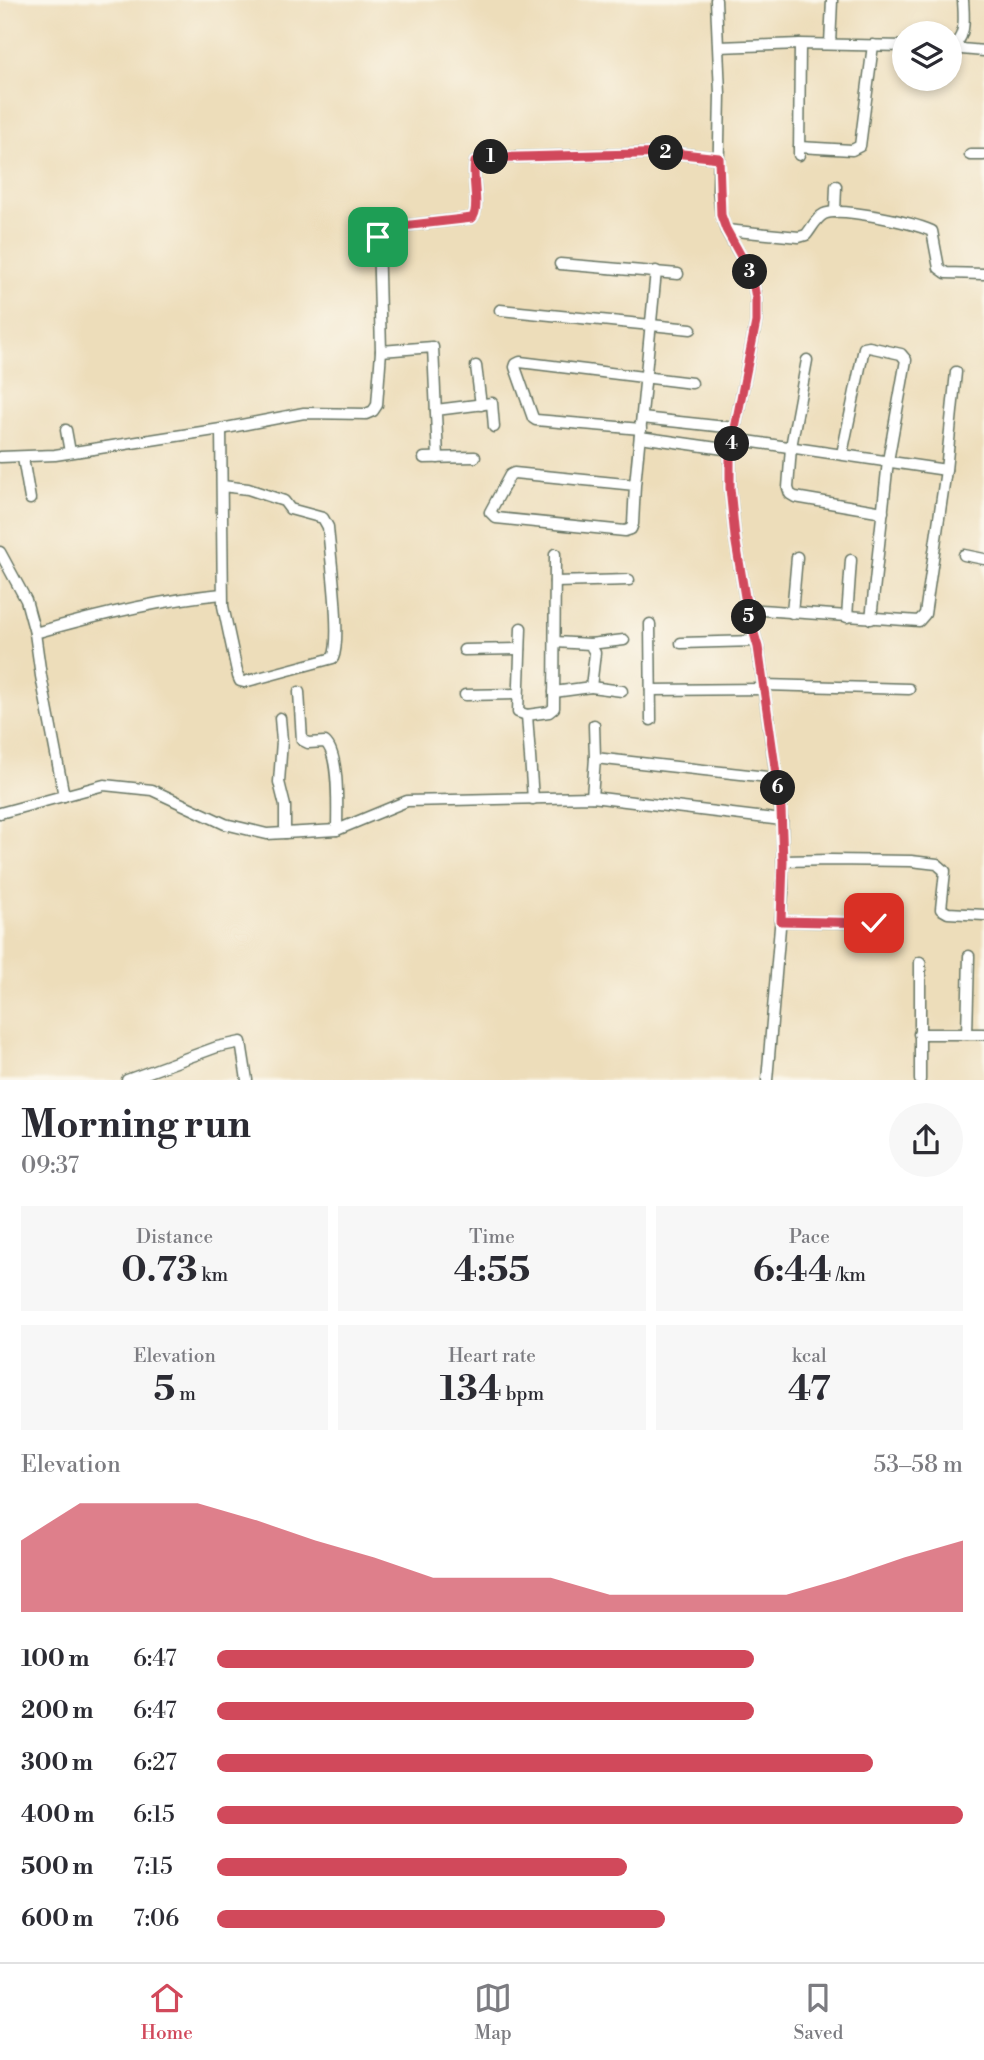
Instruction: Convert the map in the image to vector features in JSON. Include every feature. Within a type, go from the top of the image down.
[{"type":"street","points":[[716,0],[721,215],[752,276],[756,298],[756,322],[733,439],[730,488],[747,609],[764,687],[782,820],[781,921],[767,1080]]},
{"type":"street","points":[[830,44],[832,0]]},
{"type":"street","points":[[962,37],[964,0]]},
{"type":"street","points":[[719,47],[800,44],[892,46]]},
{"type":"street","points":[[800,44],[799,151],[852,150],[860,146],[873,45]]},
{"type":"street","points":[[962,49],[984,51]]},
{"type":"street","points":[[0,457],[23,458],[70,452],[221,429],[304,412],[366,414],[373,411],[377,405],[381,351],[380,231],[385,228],[472,218],[476,215],[477,208],[472,173],[475,162],[481,158],[674,153],[719,158]]},
{"type":"street","points":[[970,155],[984,156]]},
{"type":"street","points":[[835,212],[836,186]]},
{"type":"street","points":[[726,229],[799,237],[806,235],[818,217],[827,212],[883,218],[932,231],[939,268],[946,273],[984,274]]},
{"type":"street","points":[[559,264],[678,274]]},
{"type":"street","points":[[635,485],[514,473],[510,475],[490,512],[496,518],[625,531],[631,529],[656,271]]},
{"type":"street","points":[[500,310],[691,329]]},
{"type":"street","points":[[381,351],[433,347],[438,458]]},
{"type":"street","points":[[842,454],[864,348],[901,355],[906,360],[888,461],[871,619]]},
{"type":"street","points":[[807,360],[791,446],[788,488],[790,494],[883,512]]},
{"type":"street","points":[[692,383],[520,362],[515,367],[536,420],[641,428],[791,446],[946,470]]},
{"type":"street","points":[[476,366],[481,405]]},
{"type":"street","points":[[747,609],[919,621],[925,614],[946,470],[956,372]]},
{"type":"street","points":[[436,410],[492,403],[494,427]]},
{"type":"street","points":[[641,428],[733,439]]},
{"type":"street","points":[[221,429],[222,594],[240,681],[289,671],[332,658],[337,649],[328,527],[323,518],[290,509],[284,501],[247,489],[222,486]]},
{"type":"street","points":[[66,430],[70,452]]},
{"type":"street","points":[[424,458],[475,457]]},
{"type":"street","points":[[23,458],[30,499]]},
{"type":"street","points":[[0,552],[26,600],[35,633],[64,796]]},
{"type":"street","points":[[521,628],[518,712],[527,715],[553,711],[555,554]]},
{"type":"street","points":[[964,555],[984,559]]},
{"type":"street","points":[[792,612],[797,557]]},
{"type":"street","points":[[846,617],[851,561]]},
{"type":"street","points":[[555,582],[629,580]]},
{"type":"street","points":[[35,633],[158,603],[222,594]]},
{"type":"street","points":[[650,624],[651,720]]},
{"type":"street","points":[[555,642],[590,644],[624,640]]},
{"type":"street","points":[[681,643],[756,641]]},
{"type":"street","points":[[590,644],[594,653],[592,687]]},
{"type":"street","points":[[464,650],[520,649]]},
{"type":"street","points":[[554,692],[592,687],[622,691]]},
{"type":"street","points":[[650,690],[764,687],[909,688]]},
{"type":"street","points":[[299,692],[302,740],[308,743],[325,741],[330,745],[337,830]]},
{"type":"street","points":[[465,695],[518,694]]},
{"type":"street","points":[[527,715],[533,799]]},
{"type":"street","points":[[280,718],[282,741],[279,782],[284,794],[285,833]]},
{"type":"street","points":[[592,797],[594,725]]},
{"type":"street","points":[[595,758],[776,778]]},
{"type":"street","points":[[0,813],[104,785],[152,790],[225,824],[267,834],[337,830],[407,801],[592,797],[782,820]]},
{"type":"street","points":[[783,861],[880,860],[937,864],[945,871],[941,909],[948,914],[984,915]]},
{"type":"street","points":[[781,921],[893,924]]},
{"type":"street","points":[[967,1034],[969,956]]},
{"type":"street","points":[[920,962],[920,1080]]},
{"type":"street","points":[[919,1034],[984,1034]]},
{"type":"street","points":[[127,1080],[217,1046],[240,1042],[247,1080]]},
{"type":"route","points":[[378,237],[380,231],[385,228],[472,218],[476,215],[472,173],[475,162],[481,158],[674,153],[719,158],[718,190],[721,215],[752,276],[756,298],[756,322],[730,454],[730,488],[735,537],[747,609],[758,647],[781,809],[781,921],[874,923]]}]
